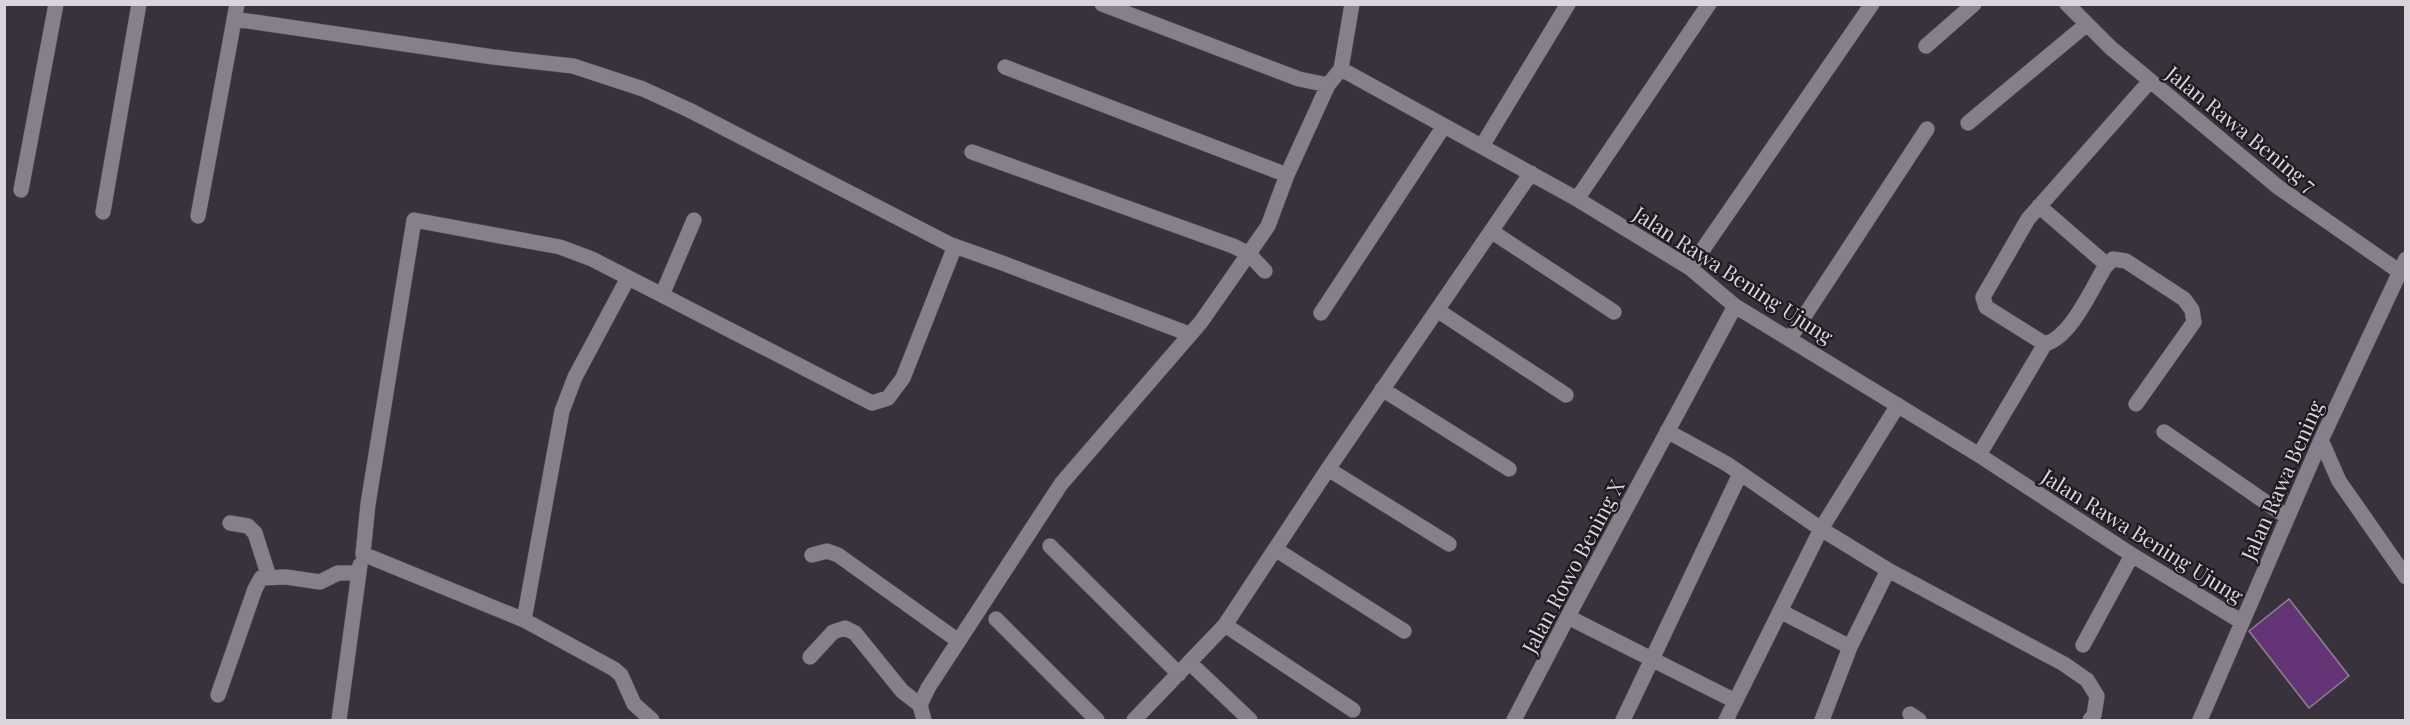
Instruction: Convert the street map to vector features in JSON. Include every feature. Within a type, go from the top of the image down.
[{"type":"street","points":[[21,190],[56,4]]},
{"type":"street","points":[[103,212],[139,4]]},
{"type":"street","points":[[1102,4],[1299,79],[1328,85]]},
{"type":"street","points":[[922,713],[928,687],[1061,484],[1189,334],[1269,226],[1287,175],[1328,85],[1341,69],[1352,4]]},
{"type":"street","points":[[1482,147],[1568,4]]},
{"type":"street","points":[[1577,199],[1709,4]]},
{"type":"street","points":[[1690,268],[1872,4]]},
{"type":"street","points":[[1926,46],[1974,4]]},
{"type":"street","name":"Jalan Rawa Bening 7","points":[[2067,4],[2111,48],[2278,187],[2403,265]]},
{"type":"street","points":[[198,216],[236,12],[493,57],[573,66],[643,89],[689,110],[955,246],[1189,334]]},
{"type":"street","points":[[1968,123],[2087,24]]},
{"type":"street","points":[[1005,67],[1287,175]]},
{"type":"street","name":"Jalan Rawa Bening Ujung","points":[[1341,69],[1577,199],[1690,268],[1735,306],[1979,455],[2132,555],[2242,622]]},
{"type":"street","points":[[2136,404],[2194,322],[2192,310],[2184,298],[2126,261],[2113,259],[2107,265],[2067,331],[2054,342],[2045,344],[1986,307],[1983,297],[2028,219],[2150,81]]},
{"type":"street","points":[[1321,313],[1444,126]]},
{"type":"street","points":[[1790,338],[1927,129]]},
{"type":"street","points":[[972,152],[1233,246],[1249,254],[1265,271]]},
{"type":"street","points":[[1134,720],[1225,625],[1328,469],[1530,173]]},
{"type":"street","points":[[2040,206],[2107,265]]},
{"type":"street","points":[[339,720],[357,573],[363,554],[368,504],[414,220],[560,247],[592,259],[872,403],[880,402],[894,392],[903,378],[955,246]]},
{"type":"street","points":[[662,295],[694,220]]},
{"type":"street","points":[[1491,231],[1614,312]]},
{"type":"street","name":"Jalan Rawa Bening","points":[[2200,720],[2321,440],[2403,265]]},
{"type":"street","points":[[524,620],[562,411],[575,377],[628,278]]},
{"type":"street","name":"Jalan Rowo Bening X","points":[[1514,720],[1735,306]]},
{"type":"street","points":[[1437,310],[1566,395]]},
{"type":"street","points":[[1979,455],[2045,344]]},
{"type":"street","points":[[1382,389],[1509,469]]},
{"type":"street","points":[[1726,720],[1821,529],[1898,405]]},
{"type":"street","points":[[1667,431],[1727,464],[1821,529],[1888,570],[2064,664],[2087,680],[2097,696],[2094,714],[2090,720]]},
{"type":"street","points":[[2164,432],[2288,517]]},
{"type":"street","points":[[2321,440],[2339,481],[2406,577]]},
{"type":"street","points":[[1328,469],[1449,544]]},
{"type":"street","points":[[1623,720],[1740,474]]},
{"type":"street","points":[[230,523],[248,526],[255,532],[269,577]]},
{"type":"street","points":[[1050,546],[1184,669],[1250,720]]},
{"type":"street","points":[[1275,549],[1404,631]]},
{"type":"street","points":[[812,555],[827,550],[838,555],[957,640]]},
{"type":"street","points":[[363,554],[524,620],[614,669],[621,675],[634,704],[651,720]]},
{"type":"street","points":[[2083,645],[2132,555]]},
{"type":"street","points":[[1822,720],[1850,647],[1888,570]]},
{"type":"street","points":[[218,695],[255,589],[261,578],[320,582],[338,573],[357,573]]},
{"type":"street","points":[[1780,611],[1850,647]]},
{"type":"street","points":[[1568,617],[1735,701]]},
{"type":"street","points":[[996,619],[1097,720]]},
{"type":"street","points":[[1225,625],[1353,710]]},
{"type":"street","points":[[810,657],[833,632],[845,628],[855,633],[922,713]]},
{"type":"building","points":[[2289,599],[2349,676],[2309,708],[2249,631]]}]
